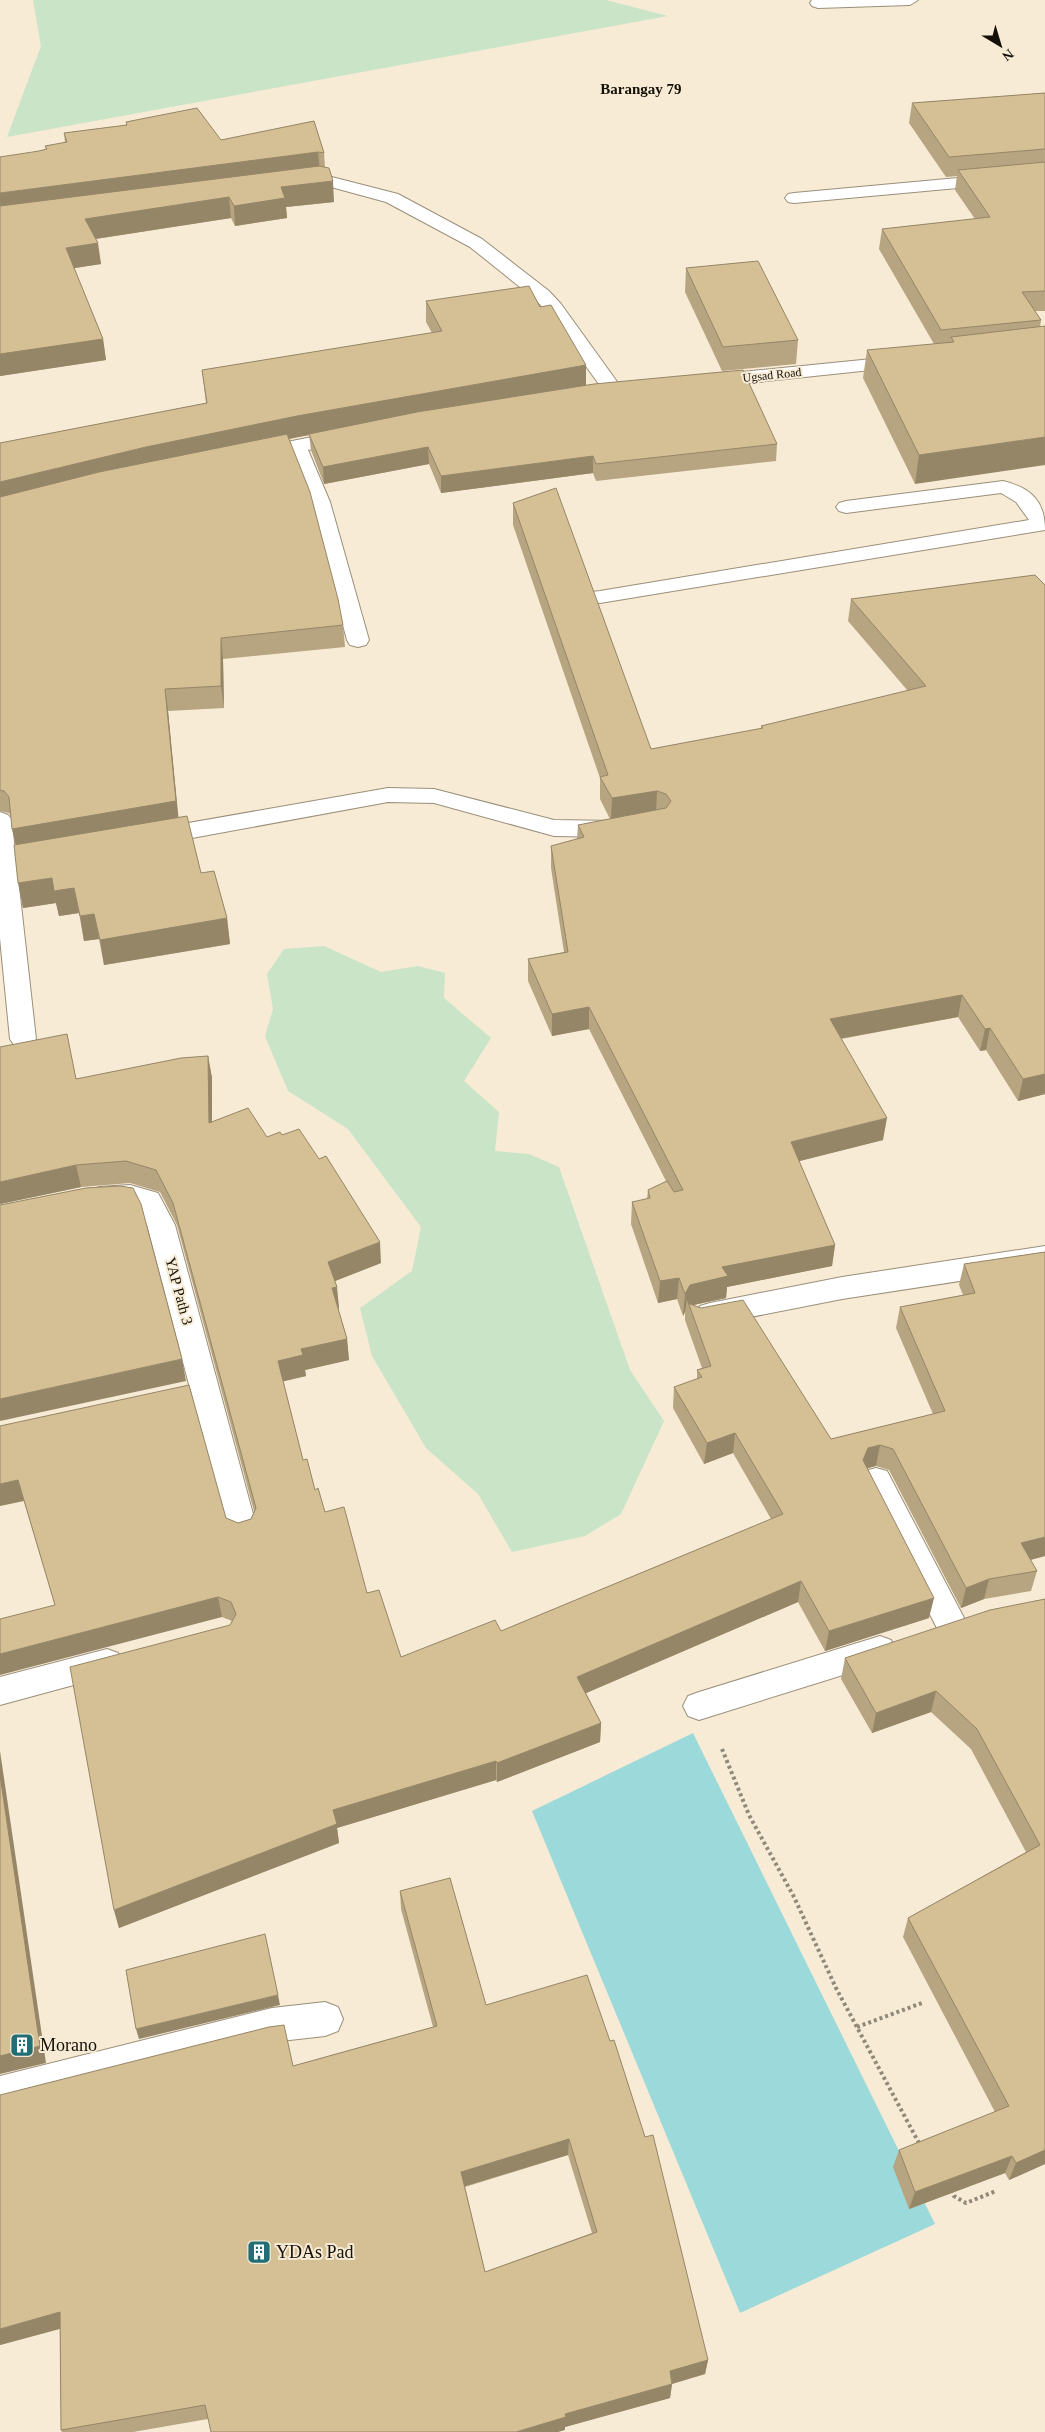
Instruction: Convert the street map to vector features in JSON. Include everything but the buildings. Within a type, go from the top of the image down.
[{"type":"street","points":[[818,3],[910,0]]},
{"type":"street","points":[[794,198],[1045,175]]},
{"type":"street","points":[[284,184],[320,179],[368,190],[392,198],[476,243],[542,295],[554,308],[613,391]]},
{"type":"street","name":"Ugsad Road","points":[[689,383],[916,361]]},
{"type":"street","points":[[238,458],[362,433]]},
{"type":"street","points":[[297,446],[320,502],[358,640]]},
{"type":"street","points":[[600,597],[1044,524],[1026,499],[1018,492],[1004,487],[846,507]]},
{"type":"street","points":[[133,840],[388,795],[434,796],[554,828],[606,831],[640,826]]},
{"type":"street","points":[[0,820],[23,1039]]},
{"type":"street","points":[[6,863],[74,850]]},
{"type":"street","name":"YAP Path 3","points":[[72,1201],[130,1195],[148,1200],[161,1225],[242,1529]]},
{"type":"street","points":[[699,1316],[842,1288],[1045,1257]]},
{"type":"street","points":[[178,1396],[206,1390]]},
{"type":"street","points":[[704,1704],[939,1630],[876,1480]]},
{"type":"street","points":[[0,1691],[135,1656]]},
{"type":"street","points":[[0,2094],[272,2026],[325,2019]]},
{"type":"path","points":[[704,1704],[749,1815],[794,1897],[857,2027],[909,2128],[924,2151]]},
{"type":"path","points":[[857,2027],[922,2003]]},
{"type":"path","points":[[949,2188],[954,2196],[966,2203],[996,2191]]},
{"type":"green space","points":[[33,0],[606,0],[668,16],[7,137],[41,46]]},
{"type":"green space","points":[[324,946],[381,972],[418,966],[445,973],[444,998],[491,1038],[464,1081],[499,1112],[495,1151],[529,1154],[559,1167],[630,1370],[664,1421],[621,1514],[585,1536],[512,1552],[478,1494],[426,1448],[372,1356],[360,1308],[412,1271],[421,1227],[348,1129],[288,1091],[265,1036],[273,1009],[267,974],[284,949]]},
{"type":"water","points":[[693,1733],[935,2224],[740,2313],[532,1811]]},
{"type":"place","name":"Morano","points":[[22,2045]]},
{"type":"place","name":"YDAs Pad","points":[[259,2252]]},
{"type":"district","name":"Barangay 79","points":[[641,89]]}]
